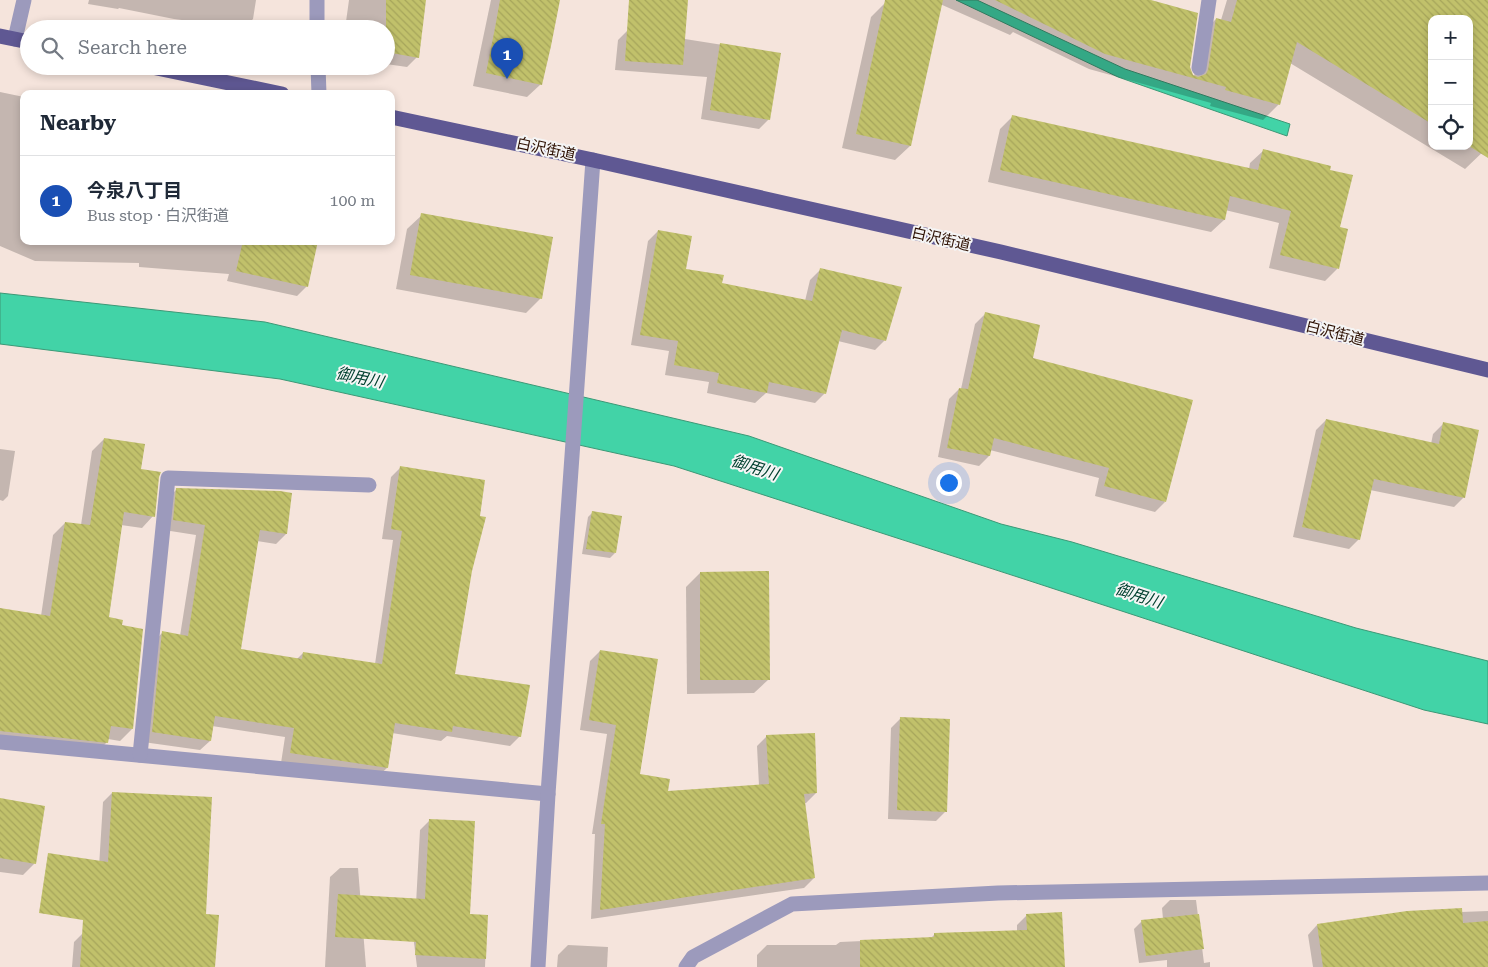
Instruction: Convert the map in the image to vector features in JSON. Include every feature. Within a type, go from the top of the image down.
[{"type":"main road","points":[[0,36],[20,41]]},
{"type":"main road","points":[[190,75],[263,90]]},
{"type":"main road","name":"白沢街道","points":[[395,118],[593,160],[1011,255],[1488,370]]},
{"type":"street","points":[[23,20],[24,0]]},
{"type":"street","points":[[317,0],[317,20]]},
{"type":"street","points":[[1199,68],[1209,0]]},
{"type":"street","points":[[318,75],[319,90]]},
{"type":"street","points":[[538,967],[548,794],[593,160]]},
{"type":"street","points":[[140,755],[168,478],[370,485]]},
{"type":"street","points":[[0,742],[548,794]]},
{"type":"street","points":[[686,967],[693,957],[792,904],[998,893],[1488,883]]},
{"type":"water","points":[[956,0],[977,0],[1125,69],[1290,124],[1287,136],[1118,77]]},
{"type":"water","name":"御用川","points":[[0,293],[265,322],[749,436],[1001,524],[1072,542],[1356,628],[1488,661],[1488,724],[1424,710],[674,466],[280,379],[0,344]]},
{"type":"building","points":[[386,0],[426,0],[419,58],[395,54],[395,20],[386,20]]},
{"type":"building","points":[[500,0],[560,0],[542,85],[486,73]]},
{"type":"building","points":[[629,0],[688,0],[683,65],[625,61]]},
{"type":"building","points":[[885,0],[943,0],[911,146],[856,134]]},
{"type":"building","points":[[995,0],[1151,0],[1198,13],[1190,67],[1193,75],[1198,77],[1206,74],[1208,70],[1216,18],[1231,22],[1237,0],[1488,0],[1488,158],[1473,149],[1473,15],[1428,15],[1428,122],[1297,42],[1280,105],[1225,90],[1226,87],[1105,54]]},
{"type":"building","points":[[720,43],[781,53],[770,120],[710,110]]},
{"type":"building","points":[[1012,115],[1258,170],[1263,149],[1331,166],[1330,170],[1353,175],[1340,227],[1348,229],[1339,269],[1280,255],[1291,211],[1230,196],[1225,220],[1000,170]]},
{"type":"building","points":[[421,213],[553,237],[542,299],[410,275]]},
{"type":"building","points":[[658,230],[692,236],[686,269],[724,275],[722,283],[812,301],[820,268],[902,287],[886,341],[842,330],[826,394],[769,382],[767,393],[717,383],[719,373],[674,365],[678,341],[640,335]]},
{"type":"building","points":[[242,245],[317,245],[308,287],[236,271]]},
{"type":"building","points":[[985,312],[1040,325],[1033,358],[1193,400],[1166,502],[1104,486],[1109,468],[994,438],[990,456],[947,448],[959,388],[968,389]]},
{"type":"building","points":[[1326,419],[1439,444],[1443,422],[1479,430],[1465,498],[1374,479],[1360,540],[1302,527]]},
{"type":"building","points":[[104,438],[145,444],[141,469],[161,472],[155,517],[124,512],[109,617],[123,620],[122,625],[143,629],[133,729],[111,726],[108,743],[0,731],[0,608],[50,616],[65,522],[90,525]]},
{"type":"building","points":[[400,466],[485,480],[480,516],[486,517],[472,571],[455,674],[530,685],[521,737],[453,726],[452,732],[395,723],[388,768],[290,753],[294,728],[215,716],[211,741],[152,732],[162,631],[188,636],[205,525],[173,520],[176,488],[292,493],[287,534],[260,530],[241,649],[302,659],[303,652],[382,664],[402,531],[391,529]]},
{"type":"building","points":[[592,511],[622,516],[616,553],[586,549]]},
{"type":"building","points":[[769,571],[770,680],[700,680],[700,572]]},
{"type":"building","points":[[600,650],[658,659],[640,774],[670,779],[668,791],[769,784],[766,735],[815,733],[817,793],[804,794],[815,878],[600,910],[605,824],[601,824],[616,725],[589,720]]},
{"type":"building","points":[[900,717],[950,719],[947,812],[897,810]]},
{"type":"building","points":[[112,792],[212,797],[206,914],[219,915],[215,967],[80,967],[83,920],[39,913],[48,853],[108,862]]},
{"type":"building","points":[[0,798],[45,806],[36,864],[0,858]]},
{"type":"building","points":[[429,819],[475,821],[470,914],[488,915],[486,959],[415,955],[416,942],[335,937],[338,894],[425,899]]},
{"type":"building","points":[[1462,908],[1463,923],[1488,921],[1488,967],[1323,967],[1317,924],[1407,911]]},
{"type":"building","points":[[1062,912],[1065,967],[860,967],[860,940],[934,937],[934,933],[1027,930],[1026,914]]},
{"type":"building","points":[[1199,914],[1204,949],[1146,956],[1141,920]]},
{"type":"place","name":"今泉八丁目","points":[[507,79]]}]
